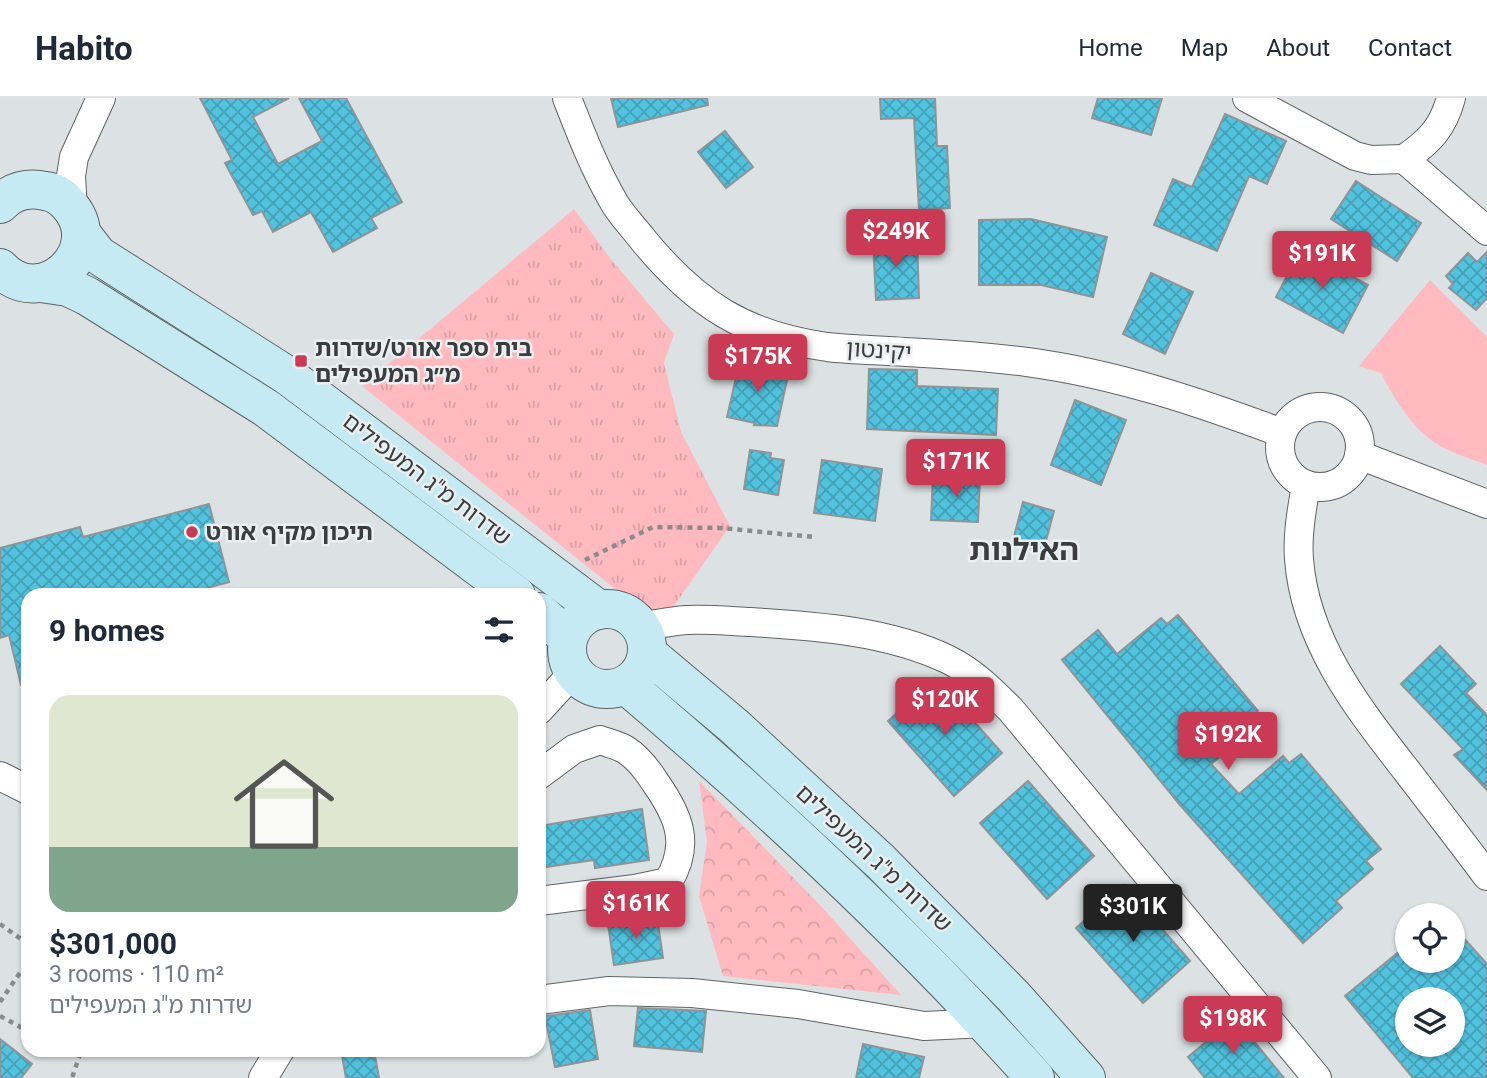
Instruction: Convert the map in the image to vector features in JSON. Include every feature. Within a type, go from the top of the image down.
[{"type":"main road","name":"שדרות מ\"ג המעפילים","points":[[13,194],[49,191],[63,199],[97,256],[288,376],[599,610]]},
{"type":"main road","points":[[41,283],[54,279],[71,265],[80,247],[77,221]]},
{"type":"main road","name":"שדרות מ\"ג המעפילים","points":[[0,268],[15,279],[68,287],[87,296],[266,408],[507,588]]},
{"type":"main road","points":[[546,621],[571,655],[587,684],[597,688],[615,689],[626,685],[639,674],[643,640],[622,612],[599,610],[580,620],[571,655]]},
{"type":"main road","name":"שדרות מ\"ג המעפילים","points":[[643,640],[889,870],[1014,997],[1086,1078]]},
{"type":"main road","name":"שדרות מ\"ג המעפילים","points":[[626,685],[708,755],[929,963],[1035,1078]]},
{"type":"street","points":[[77,221],[71,176],[75,158],[101,98]]},
{"type":"street","name":"יקינטון","points":[[567,98],[591,160],[617,207],[676,278],[724,314],[768,333],[826,346],[1009,360],[1066,368],[1142,385],[1282,433]]},
{"type":"street","points":[[1247,98],[1355,156],[1371,160],[1404,159],[1426,143],[1446,118],[1451,98]]},
{"type":"street","points":[[13,194],[62,171],[75,158]]},
{"type":"street","points":[[1404,159],[1487,230]]},
{"type":"street","points":[[1315,407],[1334,409],[1344,415],[1356,430],[1359,455],[1354,467],[1342,480],[1324,487],[1306,485],[1290,474],[1283,464],[1279,445],[1288,422],[1303,411],[1315,407]]},
{"type":"street","points":[[1359,455],[1487,503]]},
{"type":"street","points":[[1306,485],[1299,534],[1302,581],[1311,617],[1326,655],[1357,706],[1487,876]]},
{"type":"street","points":[[643,640],[688,620],[829,629],[888,639],[928,651],[973,675],[1011,710],[1317,1078]]},
{"type":"street","points":[[546,698],[571,655]]},
{"type":"street","points":[[546,770],[573,749],[600,740],[626,750],[650,774],[673,808],[681,839],[677,866],[668,882],[546,900]]},
{"type":"street","points":[[0,776],[21,786]]},
{"type":"street","points":[[546,999],[609,991],[692,993],[798,1004],[924,1026],[986,1023]]},
{"type":"street","points":[[263,1078],[276,1057]]},
{"type":"path","points":[[555,575],[653,527],[721,528],[814,537]]},
{"type":"path","points":[[0,924],[21,939]]},
{"type":"path","points":[[0,1002],[21,971]]},
{"type":"path","points":[[0,1016],[21,1027]]},
{"type":"path","points":[[72,1078],[79,1057]]},
{"type":"green space","points":[[574,209],[610,258],[674,334],[664,363],[681,432],[730,526],[671,610],[670,633],[362,386]]},
{"type":"green space","points":[[1430,280],[1487,337],[1487,465],[1452,452],[1431,440],[1406,414],[1381,373],[1359,366]]},
{"type":"green space","points":[[699,781],[820,905],[901,995],[723,976],[699,896],[707,842]]},
{"type":"building","points":[[200,98],[289,98],[253,117],[278,164],[322,141],[299,98],[346,98],[402,202],[371,218],[377,228],[333,252],[311,212],[273,232],[262,211],[253,215],[225,163],[232,160]]},
{"type":"building","points":[[611,98],[707,98],[708,105],[618,127]]},
{"type":"building","points":[[880,98],[935,98],[937,146],[947,146],[950,208],[919,210],[914,118],[881,119]]},
{"type":"building","points":[[1098,98],[1162,98],[1151,135],[1092,118]]},
{"type":"building","points":[[1225,114],[1286,141],[1267,184],[1249,176],[1217,251],[1154,225],[1173,179],[1192,187]]},
{"type":"building","points":[[725,131],[753,167],[726,188],[698,152]]},
{"type":"building","points":[[1356,181],[1421,223],[1397,261],[1331,219]]},
{"type":"building","points":[[1031,219],[1107,237],[1093,297],[1041,285],[979,285],[979,220]]},
{"type":"building","points":[[917,238],[919,298],[876,300],[873,240]]},
{"type":"building","points":[[1301,249],[1368,285],[1343,333],[1276,297]]},
{"type":"building","points":[[1487,252],[1487,298],[1476,310],[1449,288],[1453,284],[1446,276],[1468,253],[1477,262]]},
{"type":"building","points":[[1151,273],[1193,292],[1165,354],[1123,334]]},
{"type":"building","points":[[740,360],[789,371],[777,426],[754,425],[755,423],[727,417]]},
{"type":"building","points":[[869,369],[917,370],[917,386],[998,389],[996,435],[867,429]]},
{"type":"building","points":[[1075,400],[1126,420],[1101,485],[1051,465]]},
{"type":"building","points":[[750,450],[771,453],[770,458],[784,460],[778,495],[744,489]]},
{"type":"building","points":[[822,460],[882,469],[875,521],[814,513]]},
{"type":"building","points":[[933,476],[980,478],[978,522],[931,520]]},
{"type":"building","points":[[1023,502],[1054,511],[1043,552],[1012,544]]},
{"type":"building","points":[[209,504],[229,582],[207,588],[21,588],[21,685],[9,635],[0,638],[0,548],[80,527],[83,537]]},
{"type":"building","points":[[1178,615],[1258,711],[1244,723],[1251,731],[1211,764],[1239,794],[1283,756],[1289,763],[1301,754],[1381,849],[1366,861],[1373,869],[1336,901],[1342,908],[1303,943],[1180,805],[1062,660],[1098,630],[1117,654],[1161,618],[1167,624]]},
{"type":"building","points":[[1440,646],[1476,684],[1466,693],[1487,715],[1487,790],[1454,755],[1463,749],[1401,684]]},
{"type":"building","points":[[935,678],[1002,753],[954,796],[888,721]]},
{"type":"building","points":[[1028,781],[1094,856],[1047,899],[980,823]]},
{"type":"building","points":[[642,809],[649,860],[595,868],[594,860],[546,867],[546,825]]},
{"type":"building","points":[[1124,885],[1190,961],[1143,1003],[1076,928]]},
{"type":"building","points":[[657,917],[663,958],[614,965],[608,924]]},
{"type":"building","points":[[1465,939],[1487,964],[1487,1078],[1413,1078],[1396,1057],[1465,1057],[1465,987],[1395,987],[1395,1056],[1345,996],[1395,955],[1395,973],[1465,973]]},
{"type":"building","points":[[638,1008],[706,1011],[702,1052],[634,1046]]},
{"type":"building","points":[[590,1010],[598,1059],[555,1067],[546,1016]]},
{"type":"building","points":[[1235,1018],[1284,1078],[1205,1078],[1188,1057]]},
{"type":"building","points":[[0,1039],[32,1064],[21,1078],[0,1078]]},
{"type":"building","points":[[863,1044],[924,1057],[919,1078],[856,1078]]},
{"type":"building","points":[[342,1057],[375,1057],[379,1078],[346,1078]]},
{"type":"place","name":"בית ספר אורט/שדרות מ״ג המעפילים","points":[[301,361]]},
{"type":"place","name":"תיכון מקיף אורט","points":[[192,532]]},
{"type":"district","name":"האילנות","points":[[1024,550]]}]
